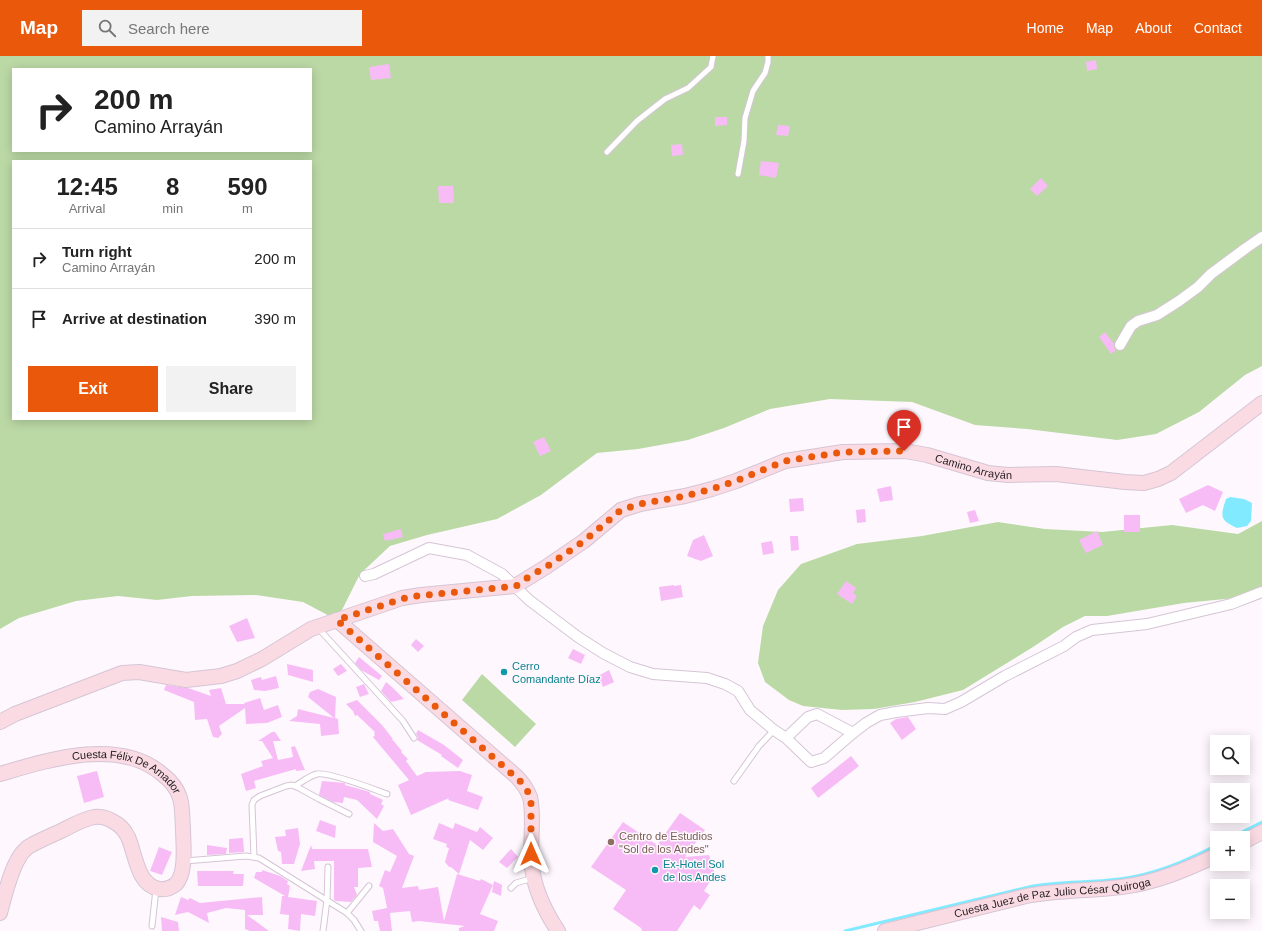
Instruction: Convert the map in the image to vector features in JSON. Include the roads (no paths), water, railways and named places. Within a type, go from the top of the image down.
[{"type":"street","points":[[1120,345],[1131,326],[1138,321],[1157,315],[1179,301],[1198,287],[1211,274],[1262,237]]},
{"type":"street","name":"Camino Arrayán","points":[[337,620],[408,597],[516,586],[584,541],[621,510],[640,504],[685,496],[712,489],[785,461],[843,452],[904,451],[927,455],[988,473],[1056,474],[1144,483],[1158,479],[1171,472],[1262,403]]},
{"type":"street","points":[[365,576],[374,574],[430,548],[467,556],[502,574],[529,600],[578,636],[603,653],[630,667],[653,674],[707,678],[725,684],[738,692],[750,710],[786,738],[811,762],[824,758],[866,723],[880,715],[928,708],[945,709],[961,702],[1005,676],[1064,646],[1076,637],[1092,630],[1147,624],[1231,604],[1262,592]]},
{"type":"street","points":[[1249,597],[1262,598]]},
{"type":"street","points":[[0,722],[15,714],[122,673],[139,672],[186,680],[226,675],[262,659],[299,635],[337,620],[520,781],[528,792],[531,803],[531,862],[534,878],[545,908],[558,931]]},
{"type":"street","points":[[786,738],[808,718],[817,714],[853,733]]},
{"type":"street","name":"Cuesta Félix De Amador","points":[[0,774],[46,760],[98,754],[134,758],[158,770],[171,782],[180,796],[182,811],[183,862],[181,874],[176,883],[168,889],[157,888]]},
{"type":"street","points":[[0,913],[16,864],[24,851],[33,845],[95,817],[107,818],[118,824],[128,838],[143,878],[151,886],[157,888]]},
{"type":"street","points":[[1250,838],[1262,832]]},
{"type":"street","name":"Cuesta Juez de Paz Julio César Quiroga","points":[[885,931],[1026,896],[1048,892],[1107,889],[1132,885],[1174,874],[1210,858]]},
{"type":"lane","points":[[607,152],[637,121],[665,99],[688,88],[711,67],[713,56]]},
{"type":"lane","points":[[738,174],[744,141],[745,118],[753,91],[757,82],[762,78],[764,73],[768,62],[768,56]]},
{"type":"lane","points":[[317,627],[403,721],[414,738]]},
{"type":"lane","points":[[734,781],[759,746],[774,730]]},
{"type":"lane","points":[[295,786],[311,776],[322,774],[334,776],[387,794]]},
{"type":"lane","points":[[254,857],[251,808],[252,802],[260,796],[286,786],[295,786],[348,814]]},
{"type":"lane","points":[[183,862],[246,856],[263,860],[347,913],[354,920],[361,931]]},
{"type":"lane","points":[[324,931],[328,867]]},
{"type":"lane","points":[[511,888],[516,883],[534,878]]},
{"type":"lane","points":[[347,913],[369,886]]},
{"type":"lane","points":[[152,926],[157,888]]},
{"type":"water","points":[[1230,497],[1244,499],[1252,503],[1251,521],[1247,526],[1237,528],[1224,520],[1222,514],[1223,510],[1226,499]]},
{"type":"waterway","points":[[1244,831],[1262,822]]},
{"type":"waterway","points":[[845,931],[1033,886],[1132,877],[1157,871],[1210,848]]},
{"type":"place","name":"Cerro Comandante Díaz","points":[[504,672]]},
{"type":"place","name":"Centro de Estudios \"Sol de los Andes\"","points":[[611,842]]},
{"type":"place","name":"Ex-Hotel Sol de los Andes","points":[[655,870]]}]
